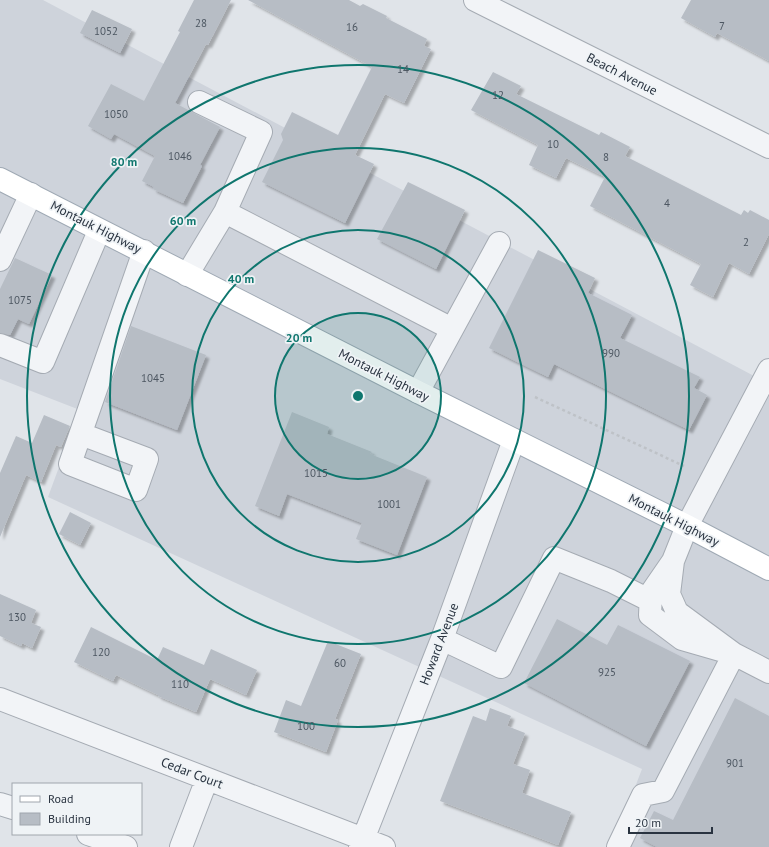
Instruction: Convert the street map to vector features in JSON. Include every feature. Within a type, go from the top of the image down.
[{"type":"main road","name":"Montauk Highway","points":[[0,179],[32,194],[99,231],[144,252],[418,392],[687,526],[769,569]]},
{"type":"street","name":"Beach Avenue","points":[[475,0],[769,147]]},
{"type":"street","points":[[187,274],[225,212],[261,132],[199,102]]},
{"type":"street","points":[[0,260],[32,194]]},
{"type":"street","points":[[225,212],[452,329]]},
{"type":"street","points":[[0,345],[43,362],[99,231]]},
{"type":"street","points":[[418,392],[499,243]]},
{"type":"street","points":[[81,434],[144,252]]},
{"type":"street","points":[[734,654],[682,639],[650,615],[650,601],[651,593],[673,561],[687,526],[761,403],[769,370]]},
{"type":"street","name":"Howard Avenue","points":[[361,843],[442,639],[514,440]]},
{"type":"street","points":[[442,639],[501,668],[554,558],[611,581],[650,601]]},
{"type":"street","points":[[673,561],[669,594],[677,612],[734,654],[769,672]]},
{"type":"street","points":[[618,847],[643,796],[663,791],[734,654]]},
{"type":"street","name":"Cedar Court","points":[[0,699],[207,779],[361,843],[384,847]]},
{"type":"street","points":[[181,847],[207,779]]},
{"type":"street","points":[[0,804],[12,808]]},
{"type":"street","points":[[91,835],[126,847]]},
{"type":"path","points":[[535,397],[684,466]]},
{"type":"shaded area","points":[[0,0],[43,0],[769,384],[769,847],[612,847],[642,769],[48,497],[80,410],[0,379]]},
{"type":"building","points":[[194,0],[231,0],[208,45],[206,44],[175,103],[220,127],[200,165],[202,166],[183,203],[153,189],[154,187],[142,181],[155,156],[114,134],[111,139],[88,126],[111,84],[144,101],[180,32],[178,31]]},
{"type":"building","points":[[248,0],[349,0],[360,6],[363,4],[387,16],[386,18],[427,39],[424,46],[431,49],[404,103],[385,94],[355,155],[374,164],[345,223],[262,182],[283,140],[281,134],[292,112],[338,135],[372,67]]},
{"type":"building","points":[[691,0],[769,0],[769,61],[717,33],[715,37],[681,18]]},
{"type":"building","points":[[92,10],[132,29],[120,53],[80,33]]},
{"type":"building","points":[[493,72],[521,86],[516,94],[599,135],[601,132],[630,147],[625,156],[741,215],[744,210],[748,213],[750,210],[769,220],[769,234],[749,274],[729,263],[713,297],[690,285],[701,264],[590,206],[605,177],[566,158],[556,178],[529,165],[538,145],[471,110]]},
{"type":"building","points":[[408,182],[465,210],[436,269],[377,239]]},
{"type":"building","points":[[538,250],[595,278],[588,293],[632,315],[620,338],[700,377],[694,388],[707,395],[689,430],[554,364],[548,377],[489,348]]},
{"type":"building","points":[[15,258],[52,275],[29,324],[18,319],[10,335],[0,333],[0,289]]},
{"type":"building","points":[[131,326],[206,355],[177,430],[105,402]]},
{"type":"building","points":[[292,412],[329,427],[327,434],[372,452],[370,454],[427,477],[397,555],[356,539],[362,523],[287,494],[279,516],[255,506]]},
{"type":"building","points":[[44,415],[70,426],[61,447],[56,445],[41,482],[26,475],[0,537],[0,473],[16,436],[32,443]]},
{"type":"building","points":[[70,512],[91,523],[80,545],[59,534]]},
{"type":"building","points":[[0,594],[36,610],[31,623],[41,627],[32,648],[22,643],[21,646],[0,636]]},
{"type":"building","points":[[557,619],[607,645],[618,625],[690,661],[646,746],[524,683]]},
{"type":"building","points":[[91,627],[157,660],[163,647],[204,665],[211,649],[257,670],[246,695],[210,679],[196,712],[158,696],[116,675],[113,681],[74,662]]},
{"type":"building","points":[[328,641],[361,654],[335,719],[338,720],[326,752],[274,732],[286,700],[301,706]]},
{"type":"building","points":[[735,698],[769,716],[769,847],[657,847],[640,838],[654,811],[673,820]]},
{"type":"building","points":[[490,708],[511,716],[507,726],[525,733],[513,764],[530,770],[522,793],[571,812],[558,845],[440,801],[473,716],[486,721]]}]
